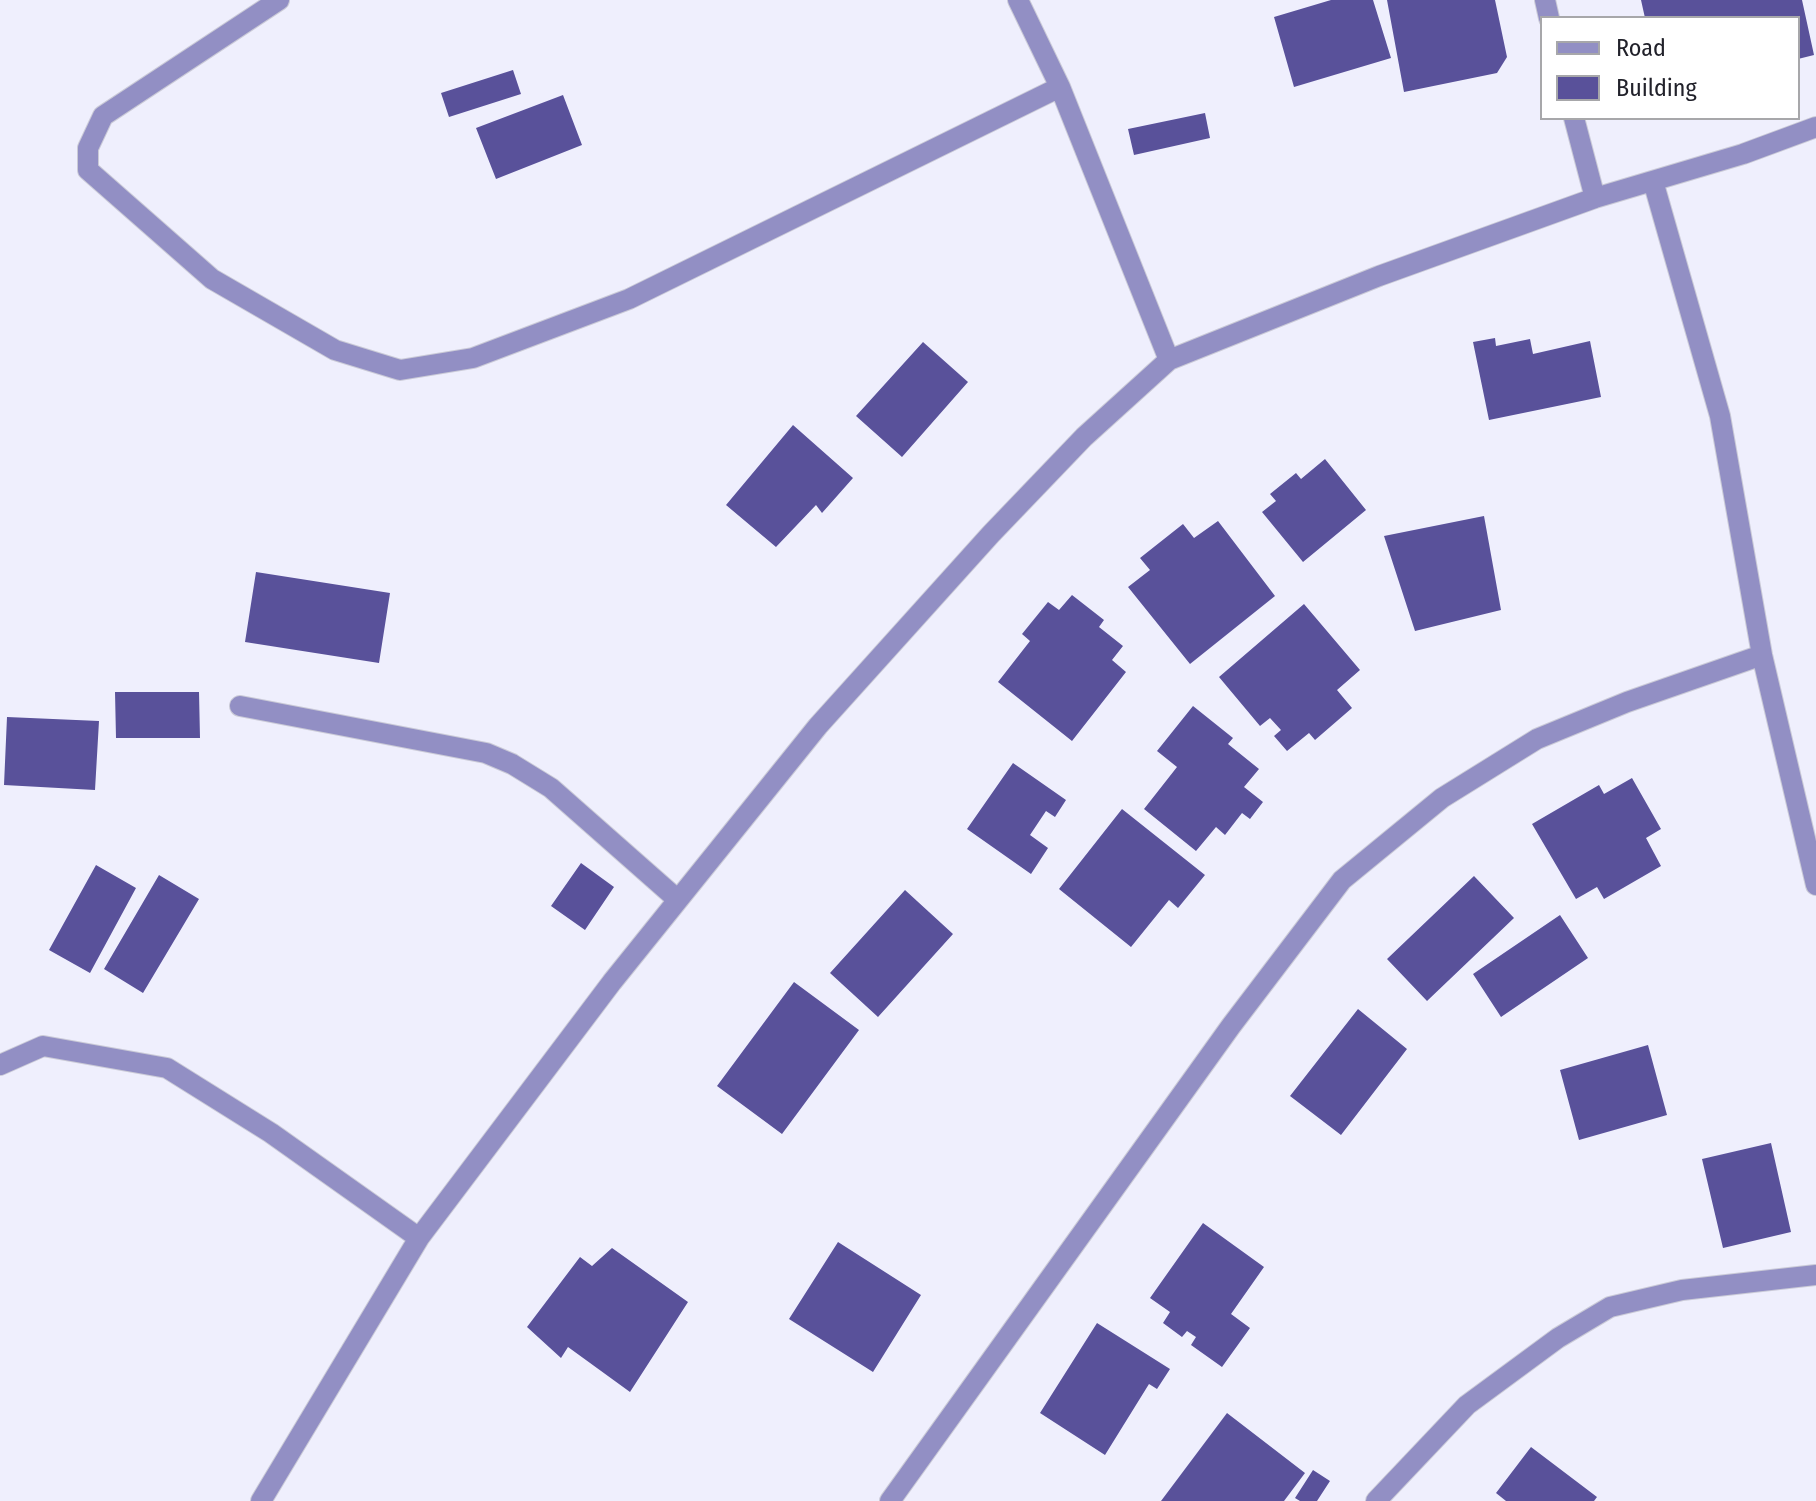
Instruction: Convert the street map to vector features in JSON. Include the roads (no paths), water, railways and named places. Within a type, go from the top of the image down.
[{"type":"street","points":[[279,0],[103,116],[88,148],[88,170],[212,279],[335,350],[400,370],[473,358],[629,299],[1060,87]]},
{"type":"street","points":[[1018,0],[1060,87],[1169,360]]},
{"type":"street","points":[[1575,120],[1595,198]]},
{"type":"street","points":[[261,1501],[419,1238],[612,982],[818,726],[981,545],[1084,437],[1169,360],[1379,276],[1595,198],[1743,154],[1816,127]]},
{"type":"street","points":[[1653,181],[1720,416],[1762,655],[1816,885]]},
{"type":"street","points":[[890,1501],[1231,1026],[1342,880],[1442,798],[1537,739],[1627,702],[1762,655]]},
{"type":"street","points":[[240,706],[486,753],[512,764],[551,788],[678,900]]},
{"type":"street","points":[[0,1065],[43,1046],[167,1068],[271,1133],[419,1238]]},
{"type":"street","points":[[1376,1501],[1467,1405],[1558,1338],[1610,1307],[1682,1290],[1816,1275]]}]
